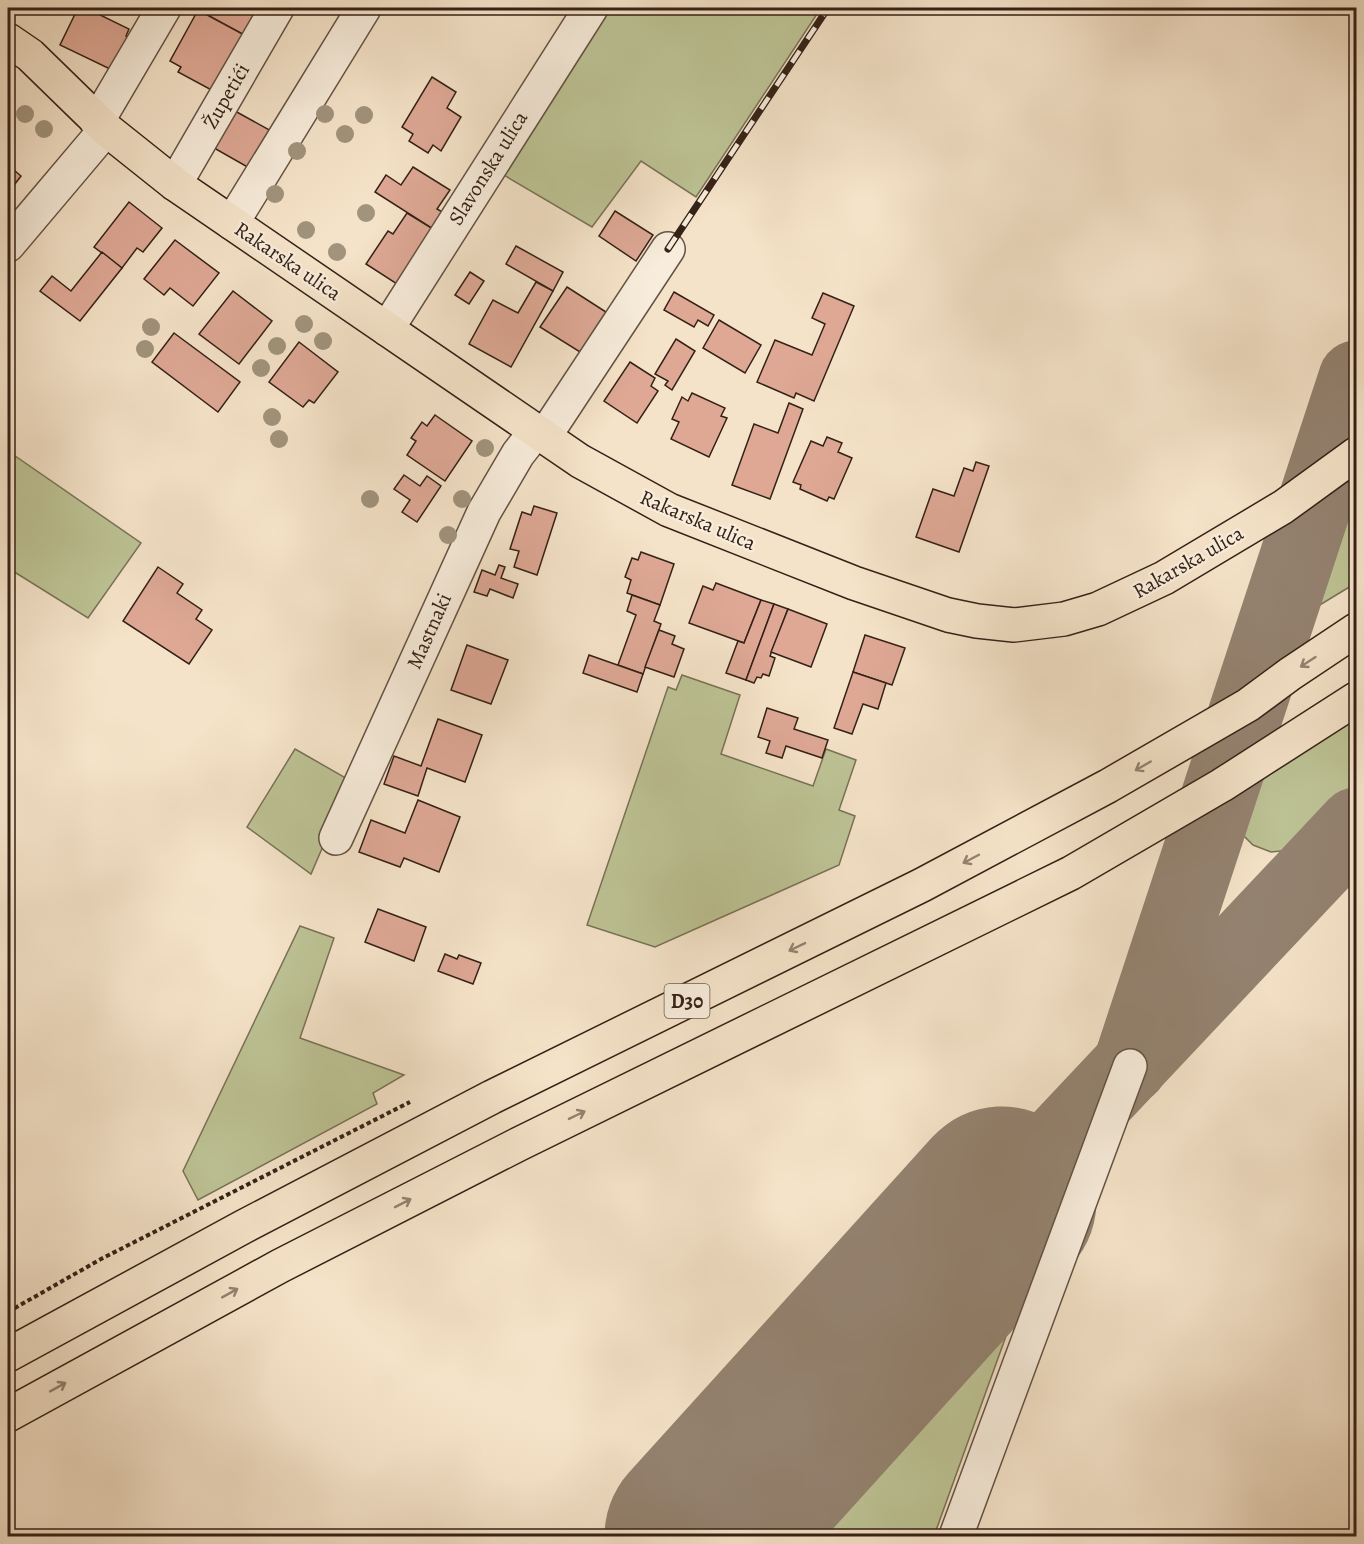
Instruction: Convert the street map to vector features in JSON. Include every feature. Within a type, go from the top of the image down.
[{"type":"main road","name":"Rakarska ulica","points":[[8,40],[30,56],[101,126],[174,184],[540,434],[620,484],[669,510],[854,583],[948,615],[1014,625],[1064,619],[1098,609],[1164,578],[1283,507],[1356,454]]},
{"type":"main road","name":"D30","points":[[8,1355],[243,1227],[492,1097],[922,885],[1107,786],[1248,705],[1356,630]]},
{"type":"main road","name":"D30","points":[[8,1416],[280,1266],[508,1149],[1071,873],[1222,785],[1356,699]]},
{"type":"street","points":[[8,245],[101,126],[164,8]]},
{"type":"street","name":"Župetići","points":[[174,184],[277,8]]},
{"type":"street","points":[[232,223],[364,8]]},
{"type":"street","name":"Slavonska ulica","points":[[387,329],[591,8]]},
{"type":"street","name":"Mastnaki","points":[[336,838],[484,512],[518,454],[540,434],[668,249]]},
{"type":"street","points":[[956,1536],[1130,1066]]},
{"type":"green space","points":[[604,8],[821,8],[696,197],[641,161],[592,227],[502,174]]},
{"type":"green space","points":[[8,451],[141,543],[88,618],[8,568]]},
{"type":"green space","points":[[1356,476],[1356,583],[1295,620],[1341,486]]},
{"type":"green space","points":[[682,675],[740,695],[721,754],[813,786],[826,749],[856,760],[839,810],[855,816],[839,865],[655,947],[587,925],[668,687],[676,690]]},
{"type":"green space","points":[[1356,718],[1356,786],[1291,850],[1271,852],[1253,845],[1239,831],[1234,812],[1238,793]]},
{"type":"green space","points":[[295,749],[351,781],[311,874],[247,827]]},
{"type":"green space","points":[[300,926],[334,938],[300,1038],[404,1075],[373,1093],[377,1104],[198,1200],[183,1171]]},
{"type":"green space","points":[[1020,1272],[1028,1275],[934,1536],[776,1536],[928,1367]]},
{"type":"building","points":[[78,8],[86,8],[129,29],[126,36],[135,40],[123,65],[114,60],[110,69],[60,45]]},
{"type":"building","points":[[214,8],[264,8],[248,37],[209,16]]},
{"type":"building","points":[[198,10],[248,37],[217,93],[178,72],[181,67],[170,61]]},
{"type":"building","points":[[432,77],[456,92],[447,108],[461,117],[441,151],[433,145],[428,153],[409,141],[413,134],[402,127]]},
{"type":"building","points":[[235,111],[273,132],[251,169],[214,148]]},
{"type":"building","points":[[8,165],[21,176],[8,193]]},
{"type":"building","points":[[413,167],[450,190],[437,209],[444,213],[433,229],[375,192],[386,175],[401,185]]},
{"type":"building","points":[[129,202],[162,228],[143,252],[137,248],[122,268],[94,247]]},
{"type":"building","points":[[615,211],[653,235],[636,261],[599,236]]},
{"type":"building","points":[[407,213],[433,229],[397,284],[366,264],[388,231],[393,234]]},
{"type":"building","points":[[175,240],[219,273],[193,306],[170,288],[164,295],[144,279]]},
{"type":"building","points":[[516,246],[563,272],[553,291],[506,264]]},
{"type":"building","points":[[102,252],[122,268],[80,321],[40,291],[52,276],[71,291]]},
{"type":"building","points":[[470,272],[484,281],[469,304],[455,295]]},
{"type":"building","points":[[536,282],[553,291],[511,367],[469,344],[493,300],[518,313]]},
{"type":"building","points":[[567,287],[606,312],[580,352],[540,327]]},
{"type":"building","points":[[233,291],[272,321],[239,364],[199,334]]},
{"type":"building","points":[[674,292],[714,315],[708,326],[698,320],[694,327],[664,310]]},
{"type":"building","points":[[823,293],[854,306],[814,401],[796,393],[794,398],[757,382],[775,340],[812,355],[825,324],[812,318]]},
{"type":"building","points":[[719,320],[761,345],[745,373],[703,348]]},
{"type":"building","points":[[174,333],[240,382],[218,412],[152,362]]},
{"type":"building","points":[[676,339],[695,351],[672,390],[665,385],[668,381],[655,374]]},
{"type":"building","points":[[299,342],[338,372],[314,403],[309,400],[303,407],[269,382]]},
{"type":"building","points":[[630,362],[655,378],[651,386],[658,391],[637,423],[604,401]]},
{"type":"building","points":[[692,393],[725,408],[721,416],[727,418],[709,457],[671,439],[679,422],[672,419],[682,397],[688,401]]},
{"type":"building","points":[[789,403],[803,409],[770,499],[732,485],[754,424],[778,433]]},
{"type":"building","points":[[435,415],[472,441],[445,481],[407,455],[416,441],[411,438],[422,422],[427,426]]},
{"type":"building","points":[[827,437],[842,443],[838,452],[852,458],[834,499],[829,497],[827,501],[800,489],[801,485],[793,482],[811,441],[823,446]]},
{"type":"building","points":[[976,462],[989,466],[959,552],[916,537],[933,489],[954,496],[964,468],[973,471]]},
{"type":"building","points":[[404,475],[420,486],[427,476],[441,486],[417,522],[402,512],[410,500],[394,489]]},
{"type":"building","points":[[534,506],[557,513],[537,575],[514,567],[519,551],[510,549],[522,512],[531,515]]},
{"type":"building","points":[[641,552],[674,564],[660,605],[627,593],[631,580],[625,577],[632,558],[638,560]]},
{"type":"building","points":[[499,565],[505,567],[501,578],[518,584],[513,598],[490,589],[487,596],[474,592],[482,570],[495,575]]},
{"type":"building","points":[[158,567],[183,584],[177,593],[202,610],[196,619],[212,630],[189,664],[123,621]]},
{"type":"building","points":[[716,583],[761,600],[744,643],[689,623],[703,586],[713,590]]},
{"type":"building","points":[[632,595],[660,605],[654,621],[661,624],[643,674],[618,665],[636,615],[627,611]]},
{"type":"building","points":[[761,600],[774,604],[746,680],[726,673],[738,641],[744,643]]},
{"type":"building","points":[[774,604],[788,609],[770,656],[775,658],[769,676],[763,674],[761,678],[757,677],[754,683],[746,680]]},
{"type":"building","points":[[788,609],[827,624],[811,667],[771,652]]},
{"type":"building","points":[[659,630],[675,636],[672,644],[684,649],[674,677],[645,667]]},
{"type":"building","points":[[865,635],[905,648],[892,685],[853,672]]},
{"type":"building","points":[[467,645],[508,660],[491,704],[451,690]]},
{"type":"building","points":[[589,655],[643,674],[637,692],[583,673]]},
{"type":"building","points":[[853,672],[886,683],[878,709],[863,704],[852,734],[834,728]]},
{"type":"building","points":[[767,708],[798,718],[794,729],[828,740],[822,758],[786,746],[782,758],[766,753],[770,741],[758,737]]},
{"type":"building","points":[[438,719],[482,735],[465,782],[427,768],[418,796],[384,784],[394,756],[421,766]]},
{"type":"building","points":[[418,800],[460,817],[439,872],[404,858],[400,867],[359,852],[371,820],[405,833]]},
{"type":"building","points":[[378,909],[426,927],[414,961],[365,942]]},
{"type":"building","points":[[445,954],[457,959],[459,955],[481,963],[473,984],[438,971]]},
{"type":"taxiway","points":[[1130,1066],[1356,378]]},
{"type":"taxiway","points":[[1002,1201],[1356,825]]},
{"type":"runway","points":[[699,1536],[1002,1201]]},
{"type":"railway","points":[[668,249],[828,8]]}]
